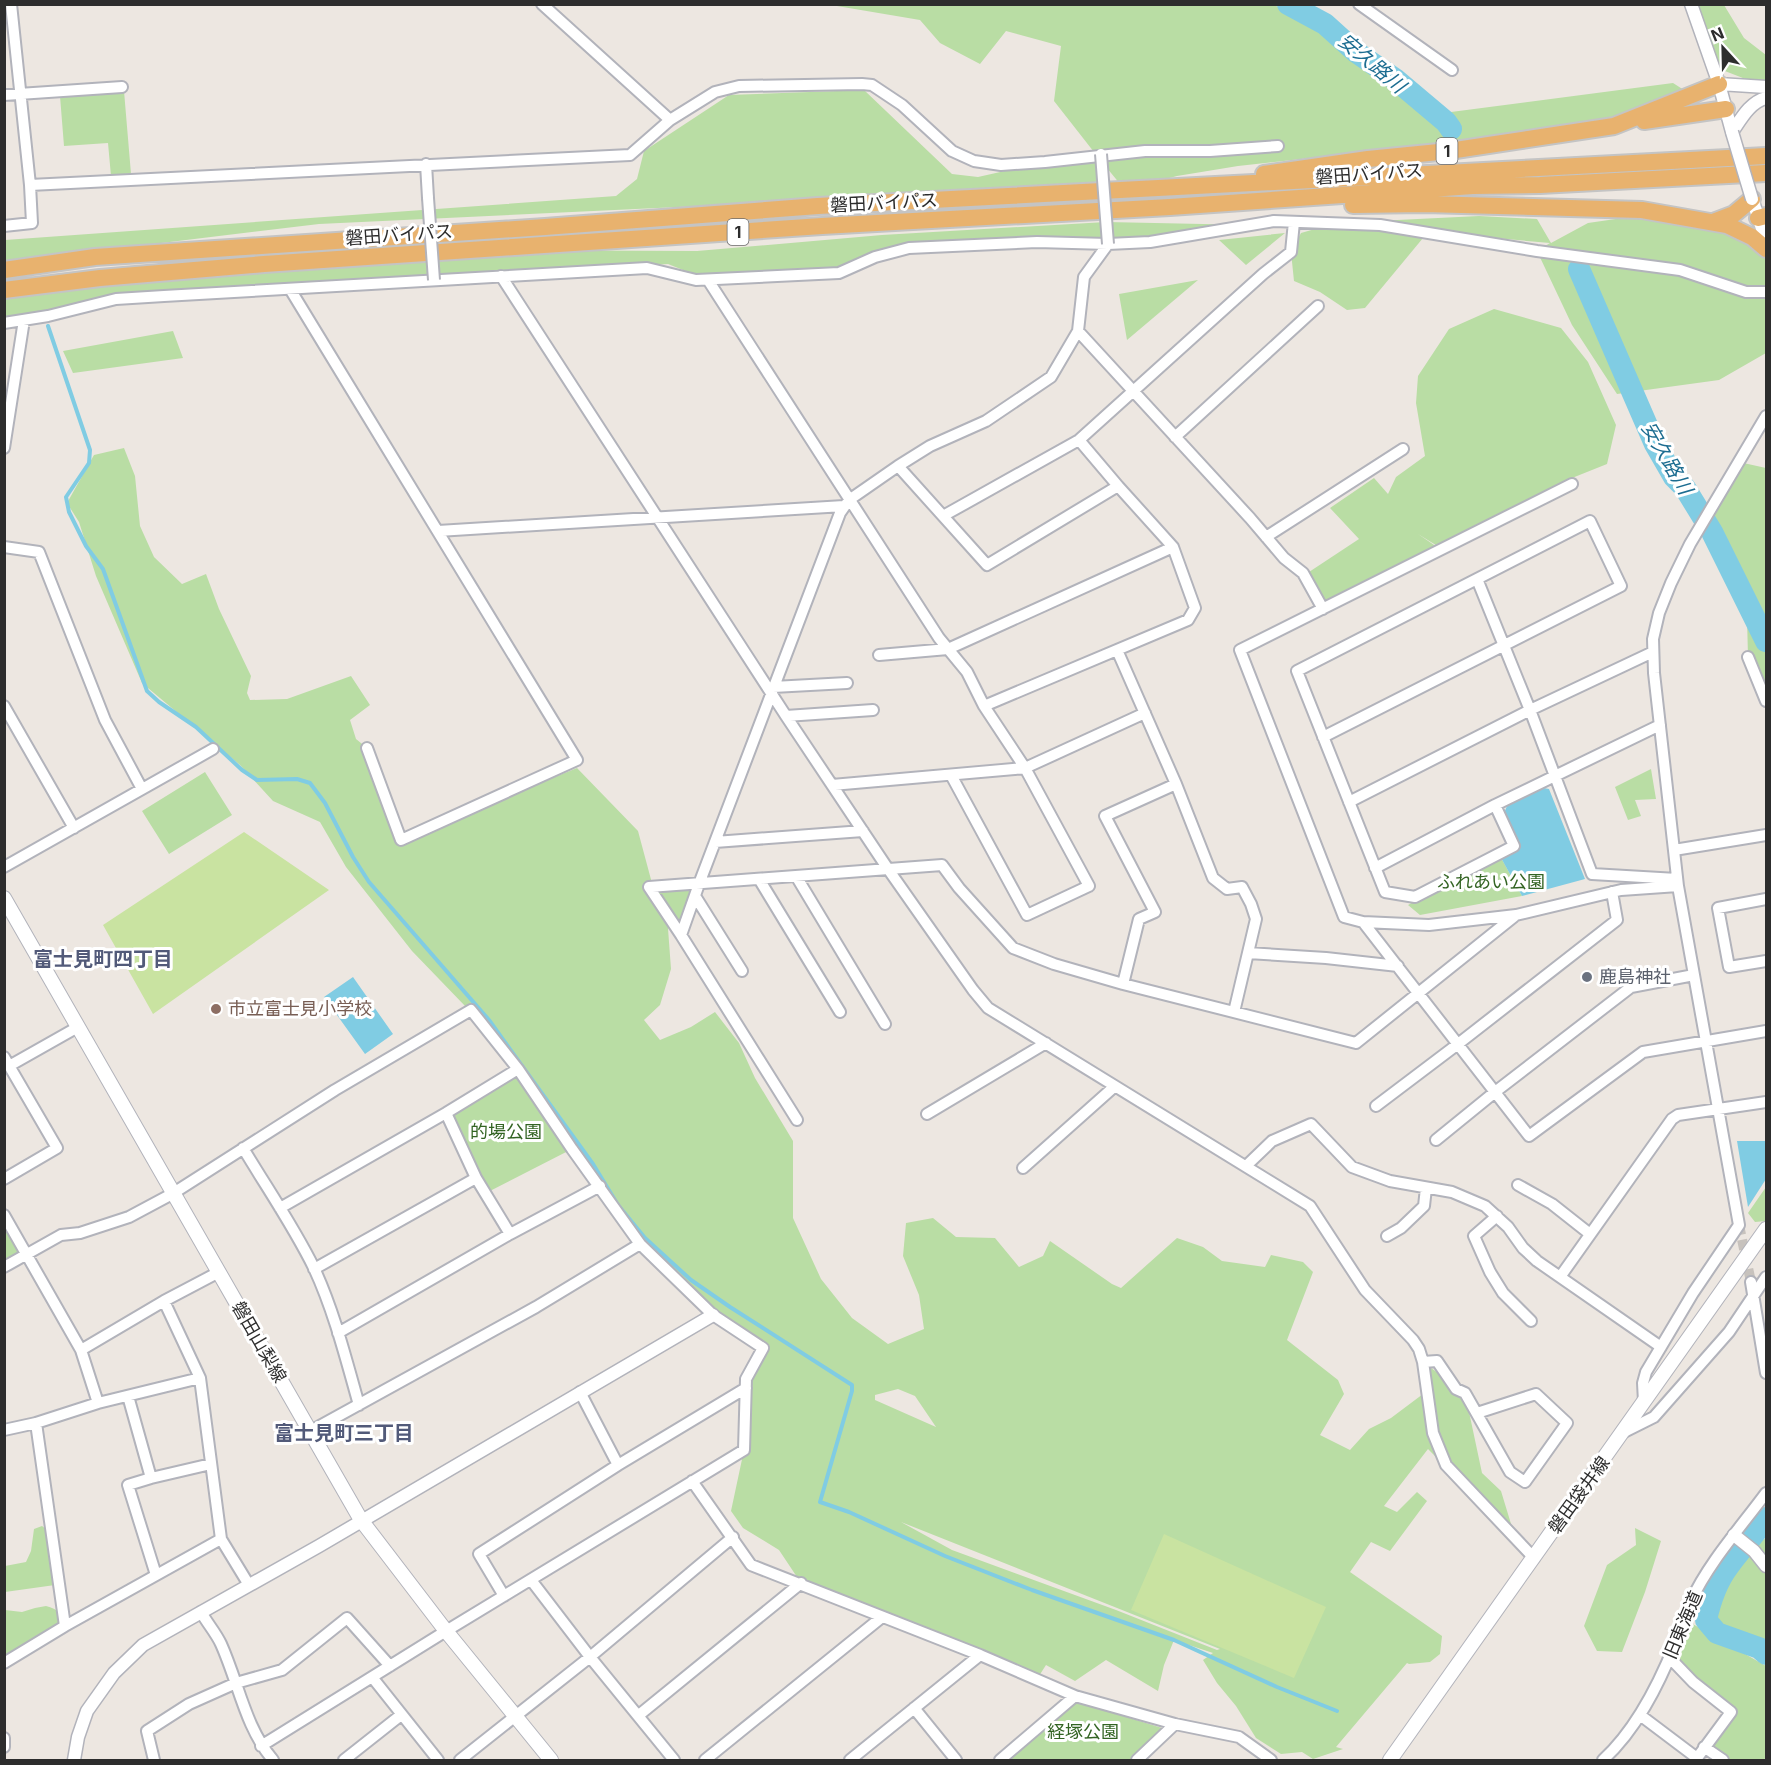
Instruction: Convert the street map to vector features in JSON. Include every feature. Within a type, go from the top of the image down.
[{"type":"highway","name":"1","points":[[1168,189],[1357,160],[1449,151],[1614,126],[1719,84]]},
{"type":"highway","points":[[1614,126],[1726,109]]},
{"type":"highway","name":"磐田バイパス","points":[[4,291],[100,278],[264,264],[822,226],[1170,207],[1471,179],[1521,170],[1767,156]]},
{"type":"highway","name":"磐田バイパス","points":[[4,270],[94,257],[818,206],[1168,189],[1471,179],[1540,185],[1767,173]]},
{"type":"highway","points":[[1713,222],[1734,214],[1752,199]]},
{"type":"highway","points":[[1170,207],[1448,205],[1642,210],[1726,225],[1752,237],[1767,249]]},
{"type":"main road","name":"磐田山梨線","points":[[4,898],[361,1520],[446,1631],[551,1761]]},
{"type":"main road","name":"磐田袋井線","points":[[1390,1761],[1767,1229]]},
{"type":"street","points":[[4,226],[32,223],[11,4]]},
{"type":"street","points":[[542,4],[670,120]]},
{"type":"street","points":[[1359,4],[1452,70]]},
{"type":"street","points":[[1691,4],[1719,84],[1752,199],[1762,217],[1767,240]]},
{"type":"street","points":[[30,185],[630,155],[670,120],[715,92],[740,86],[862,84],[872,86],[902,105],[952,151],[974,161],[1001,165],[1045,162],[1101,154],[1210,151],[1278,146]]},
{"type":"street","points":[[1719,84],[1767,87]]},
{"type":"street","points":[[4,95],[122,87]]},
{"type":"street","points":[[1732,132],[1746,111],[1761,99],[1767,98]]},
{"type":"street","points":[[681,935],[840,513],[847,503],[898,466],[930,446],[986,421],[1051,377],[1078,331],[1084,277],[1108,244],[1101,154]]},
{"type":"street","points":[[426,164],[434,280]]},
{"type":"street","points":[[4,323],[116,299],[647,268],[696,280],[839,273],[875,257],[909,248],[1037,242],[1108,244],[1150,242],[1274,221],[1380,225],[1538,251],[1680,270],[1746,292],[1767,292]]},
{"type":"street","points":[[943,516],[1079,440],[1263,274],[1291,252],[1294,222]]},
{"type":"street","points":[[501,276],[657,518],[772,690],[786,716],[888,869],[973,990],[988,1008],[1310,1206],[1365,1290],[1419,1349],[1433,1432],[1446,1465],[1534,1558]]},
{"type":"street","points":[[708,280],[847,503],[948,649],[967,672],[984,706],[1025,768],[1089,886],[1027,915],[951,775]]},
{"type":"street","points":[[290,289],[577,760],[401,840],[367,748]]},
{"type":"street","points":[[1175,436],[1318,306]]},
{"type":"street","points":[[4,448],[24,320]]},
{"type":"street","points":[[1078,331],[1284,558],[1303,573],[1323,609]]},
{"type":"street","points":[[1644,1404],[1643,1383],[1646,1372],[1739,1225],[1677,882],[1659,725],[1653,639],[1659,613],[1690,544],[1767,416]]},
{"type":"street","points":[[984,706],[1188,620],[1196,608],[1173,547],[1079,440]]},
{"type":"street","points":[[1266,537],[1403,449]]},
{"type":"street","points":[[898,466],[987,564],[1118,486]]},
{"type":"street","points":[[1572,484],[1240,650],[1344,917],[1363,922],[1429,925],[1516,915],[1612,892],[1677,882]]},
{"type":"street","points":[[438,531],[657,518],[847,503]]},
{"type":"street","points":[[1323,737],[1622,586],[1590,521],[1297,671],[1348,802],[1385,892],[1415,897],[1514,846],[1496,805]]},
{"type":"street","points":[[4,547],[39,552],[105,720],[142,789]]},
{"type":"street","points":[[879,655],[948,649],[1173,547]]},
{"type":"street","points":[[1477,579],[1530,710],[1592,874],[1677,882]]},
{"type":"street","points":[[1117,650],[1176,784],[1213,879],[1227,889],[1242,887],[1256,919],[1234,1012]]},
{"type":"street","points":[[1348,802],[1530,710],[1653,652]]},
{"type":"street","points":[[1748,657],[1767,701]]},
{"type":"street","points":[[772,690],[847,683]]},
{"type":"street","points":[[4,706],[74,828]]},
{"type":"street","points":[[786,716],[873,710]]},
{"type":"street","points":[[832,785],[1025,768],[1145,713]]},
{"type":"street","points":[[1375,868],[1496,805],[1659,725]]},
{"type":"street","points":[[4,867],[213,749]]},
{"type":"street","points":[[1123,984],[1139,919],[1155,912],[1105,816],[1176,784]]},
{"type":"street","points":[[715,842],[863,831]]},
{"type":"street","points":[[1674,850],[1767,835]]},
{"type":"street","points":[[797,1120],[649,887],[942,865],[959,888],[1013,948],[1053,964],[1123,984],[1356,1043],[1516,915]]},
{"type":"street","points":[[796,876],[885,1024]]},
{"type":"street","points":[[759,879],[840,1012]]},
{"type":"street","points":[[1376,1106],[1617,920],[1612,892]]},
{"type":"street","points":[[695,896],[742,971]]},
{"type":"street","points":[[1767,899],[1718,908],[1729,967],[1767,961]]},
{"type":"street","points":[[1363,922],[1529,1136],[1643,1052],[1767,1031]]},
{"type":"street","points":[[1248,953],[1398,966]]},
{"type":"street","points":[[1436,1140],[1631,987],[1694,975]]},
{"type":"street","points":[[4,1267],[61,1235],[80,1233],[129,1217],[172,1194],[335,1090],[471,1010],[518,1069],[640,1244],[713,1315],[763,1348],[746,1379],[744,1450],[261,1746]]},
{"type":"street","points":[[4,1179],[57,1148],[7,1062],[78,1027]]},
{"type":"street","points":[[927,1114],[1046,1044]]},
{"type":"street","points":[[280,1208],[518,1069]]},
{"type":"street","points":[[1023,1168],[1115,1086]]},
{"type":"street","points":[[1560,1277],[1672,1119],[1678,1115],[1767,1102]]},
{"type":"street","points":[[446,1113],[476,1178],[510,1234]]},
{"type":"street","points":[[1246,1166],[1272,1141],[1311,1124],[1352,1167],[1390,1181],[1452,1192],[1485,1206],[1508,1227],[1523,1248],[1560,1277],[1661,1347]]},
{"type":"street","points":[[243,1148],[314,1269],[338,1333],[359,1405]]},
{"type":"street","points":[[314,1269],[476,1178]]},
{"type":"street","points":[[1518,1185],[1552,1204],[1590,1234]]},
{"type":"street","points":[[338,1333],[510,1234],[600,1186]]},
{"type":"street","points":[[1387,1236],[1401,1228],[1424,1206],[1425,1188]]},
{"type":"street","points":[[4,1215],[81,1350],[98,1403]]},
{"type":"street","points":[[1497,1216],[1474,1236],[1490,1272],[1503,1293],[1531,1321]]},
{"type":"street","points":[[309,1431],[536,1307],[640,1244]]},
{"type":"street","points":[[81,1350],[164,1301],[219,1272]]},
{"type":"street","points":[[1624,1432],[1654,1417],[1729,1332],[1767,1277]]},
{"type":"street","points":[[1751,1282],[1767,1373]]},
{"type":"street","points":[[164,1301],[200,1378],[221,1539],[249,1585]]},
{"type":"street","points":[[74,1761],[78,1737],[87,1711],[114,1673],[143,1645],[713,1315]]},
{"type":"street","points":[[1423,1362],[1437,1360],[1456,1389],[1465,1393],[1510,1472],[1525,1482],[1567,1422],[1536,1394],[1477,1413]]},
{"type":"street","points":[[4,1430],[98,1403],[200,1378]]},
{"type":"street","points":[[504,1596],[479,1554],[618,1465],[746,1388]]},
{"type":"street","points":[[580,1392],[618,1465]]},
{"type":"street","points":[[128,1396],[151,1478]]},
{"type":"street","points":[[36,1422],[65,1626]]},
{"type":"street","points":[[156,1575],[128,1485],[211,1464]]},
{"type":"street","points":[[692,1481],[751,1565],[980,1655],[1075,1696],[1175,1724],[1239,1737],[1271,1761]]},
{"type":"street","name":"旧東海道","points":[[1603,1761],[1613,1752],[1640,1715],[1669,1657],[1691,1601],[1706,1575],[1767,1493]]},
{"type":"street","points":[[1734,1535],[1754,1551],[1767,1566]]},
{"type":"street","points":[[460,1761],[733,1538]]},
{"type":"street","points":[[4,1663],[65,1626],[221,1539]]},
{"type":"street","points":[[531,1580],[674,1761]]},
{"type":"street","points":[[639,1715],[801,1583]]},
{"type":"street","points":[[201,1612],[220,1642],[237,1683],[248,1720],[261,1746],[273,1761]]},
{"type":"street","points":[[705,1761],[882,1617]]},
{"type":"street","points":[[154,1761],[147,1731],[189,1704],[237,1683],[282,1670],[346,1618],[390,1666]]},
{"type":"street","points":[[850,1761],[980,1655]]},
{"type":"street","points":[[1640,1715],[1697,1758],[1731,1712],[1693,1682],[1669,1657]]},
{"type":"street","points":[[372,1677],[438,1761]]},
{"type":"street","points":[[1000,1761],[1075,1696]]},
{"type":"street","points":[[914,1708],[956,1761]]},
{"type":"street","points":[[344,1761],[401,1715]]},
{"type":"street","points":[[1137,1761],[1175,1724]]},
{"type":"street","points":[[4,1738],[4,1747]]},
{"type":"street","points":[[1704,1747],[1722,1761]]},
{"type":"green space","points":[[831,5],[1273,5],[1312,18],[1372,63],[1428,115],[1673,83],[1684,90],[1612,118],[1460,141],[1238,166],[1177,176],[1125,190],[1102,162],[1104,187],[319,224],[5,262],[5,240],[616,196],[637,179],[644,151],[729,95],[864,90],[952,174],[978,177],[1045,162],[1101,161],[1054,101],[1061,46],[1006,31],[980,64],[940,43],[920,20]]},
{"type":"green space","points":[[1691,5],[1724,5],[1744,38],[1766,55],[1766,87],[1712,66]]},
{"type":"green space","points":[[124,91],[131,174],[111,176],[108,143],[64,146],[60,96]]},
{"type":"green space","points":[[1657,213],[1713,222],[1766,251],[1766,353],[1719,380],[1617,394],[1572,325],[1537,251],[1550,243],[1428,232],[1365,308],[1347,310],[1320,292],[1294,281],[1291,252],[1301,233],[1336,223],[1479,216],[1537,219],[1551,243],[1588,223]]},
{"type":"green space","points":[[1106,222],[1252,225],[1092,244],[948,247],[872,259],[822,274],[708,280],[668,264],[164,296],[5,322],[4,293],[475,250],[697,251],[882,235]]},
{"type":"green space","points":[[1285,233],[1246,265],[1219,240]]},
{"type":"green space","points":[[1198,280],[1127,340],[1119,294]]},
{"type":"green space","points":[[1494,309],[1561,328],[1588,362],[1616,425],[1607,464],[1562,482],[1439,547],[1418,534],[1437,547],[1321,605],[1309,572],[1359,539],[1330,508],[1374,478],[1388,494],[1396,477],[1425,456],[1416,403],[1418,376],[1449,329]]},
{"type":"green space","points":[[173,331],[183,358],[73,373],[63,351]]},
{"type":"green space","name":"的場公園","points":[[124,448],[135,476],[140,526],[154,557],[182,584],[206,574],[219,609],[251,676],[247,693],[250,700],[287,699],[351,676],[370,705],[350,720],[356,739],[367,748],[401,840],[577,768],[638,831],[653,887],[699,884],[678,930],[667,915],[671,969],[660,1005],[644,1020],[660,1040],[691,1027],[715,1012],[739,1043],[755,1078],[793,1141],[793,1218],[821,1279],[852,1318],[888,1344],[924,1329],[919,1295],[903,1256],[906,1223],[933,1218],[956,1237],[995,1238],[1019,1267],[1043,1256],[1050,1241],[1121,1288],[1177,1238],[1203,1247],[1222,1261],[1265,1267],[1271,1255],[1303,1262],[1313,1272],[1287,1340],[1338,1380],[1344,1394],[1320,1435],[1350,1450],[1369,1429],[1391,1418],[1427,1391],[1423,1362],[1465,1393],[1482,1473],[1501,1491],[1515,1537],[1428,1449],[1384,1506],[1397,1512],[1417,1492],[1427,1501],[1390,1551],[1371,1542],[1350,1572],[1442,1636],[1440,1654],[1430,1662],[1407,1663],[1336,1747],[1343,1749],[1313,1759],[1302,1752],[1281,1754],[1256,1738],[1203,1660],[1213,1653],[1174,1640],[1164,1665],[1158,1691],[1106,1660],[1075,1681],[1046,1665],[1037,1679],[801,1583],[779,1550],[743,1528],[731,1511],[744,1450],[747,1380],[762,1348],[723,1322],[640,1244],[572,1149],[486,1193],[446,1113],[520,1063],[412,951],[346,867],[320,822],[273,801],[240,765],[142,683],[96,576],[79,522],[67,503],[94,455]],"holes":[[[898,1389],[915,1396],[936,1427],[875,1400],[875,1395]],[[901,1522],[1220,1649],[1217,1650],[952,1550]]]},
{"type":"green space","points":[[1739,462],[1766,468],[1766,701],[1748,657],[1746,578],[1728,567],[1710,510]]},
{"type":"green space","points":[[1651,769],[1656,799],[1635,800],[1641,816],[1628,820],[1615,787]]},
{"type":"green space","points":[[205,772],[232,815],[169,854],[142,811]]},
{"type":"green space","points":[[244,832],[329,890],[153,1014],[103,925]]},
{"type":"green space","name":"ふれあい公園","points":[[1499,854],[1522,896],[1420,915],[1408,905]]},
{"type":"green space","points":[[1766,1187],[1766,1221],[1755,1222],[1748,1213]]},
{"type":"green space","points":[[4,1215],[27,1255],[4,1267]]},
{"type":"green space","points":[[42,1526],[47,1530],[55,1585],[5,1592],[5,1566],[26,1562],[31,1551],[34,1529]]},
{"type":"green space","points":[[1635,1528],[1661,1541],[1645,1592],[1622,1652],[1597,1651],[1584,1626],[1607,1565],[1636,1545]]},
{"type":"green space","points":[[1164,1534],[1326,1607],[1294,1678],[1131,1610]]},
{"type":"green space","points":[[1766,1538],[1766,1665],[1717,1633],[1708,1608],[1733,1561]]},
{"type":"green space","points":[[46,1606],[59,1613],[65,1626],[5,1659],[5,1610],[22,1612]]},
{"type":"green space","points":[[1684,1619],[1766,1666],[1766,1757],[1764,1760],[1723,1760],[1708,1750],[1735,1712],[1670,1655]]},
{"type":"green space","name":"経塚公園","points":[[1078,1702],[1162,1728],[1134,1760],[1000,1760],[1045,1722]]},
{"type":"water","points":[[1544,788],[1549,789],[1585,879],[1522,896],[1500,856],[1519,846],[1504,813],[1507,806]]},
{"type":"water","points":[[353,977],[393,1034],[365,1054],[324,997]]},
{"type":"water","points":[[1737,1141],[1766,1141],[1766,1179],[1748,1207]]},
{"type":"waterway","name":"安久路川","points":[[1288,4],[1325,24],[1356,52],[1395,79],[1446,122],[1451,129]]},
{"type":"waterway","name":"安久路川","points":[[1579,269],[1655,444],[1674,477],[1685,488],[1712,532],[1766,641]]},
{"type":"waterway","points":[[48,326],[90,450],[89,463],[66,497],[69,512],[86,546],[103,569],[147,691],[196,727],[242,770],[257,780],[297,779],[310,783],[325,803],[353,857],[369,882],[489,1020],[593,1164],[618,1205],[645,1238],[691,1280],[852,1385],[820,1502],[849,1512],[945,1556],[1032,1590],[1174,1640],[1277,1687],[1337,1711]]},
{"type":"waterway","name":"安久路川","points":[[1766,1518],[1724,1573],[1709,1606],[1706,1620],[1717,1633],[1759,1648],[1766,1654]]},
{"type":"tunnel","points":[[1739,1225],[1751,1282]]},
{"type":"place","name":"鹿島神社","points":[[1587,977]]},
{"type":"place","name":"市立富士見小学校","points":[[216,1009]]},
{"type":"district","name":"富士見町四丁目","points":[[103,959]]},
{"type":"district","name":"富士見町三丁目","points":[[344,1433]]}]
